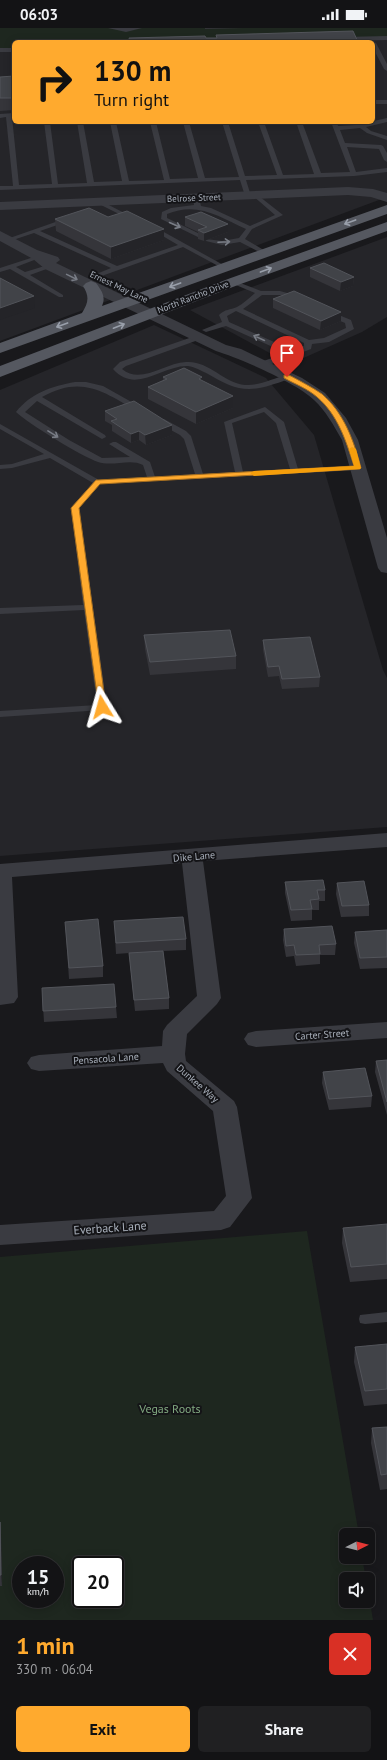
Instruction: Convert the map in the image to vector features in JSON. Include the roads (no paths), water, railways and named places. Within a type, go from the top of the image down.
[{"type":"main road","name":"North Rancho Drive","points":[[0,348],[387,209]]},
{"type":"main road","name":"North Rancho Drive","points":[[0,372],[156,311],[387,226]]},
{"type":"main road","points":[[88,316],[96,300],[94,281]]},
{"type":"street","name":"Belrose Street","points":[[0,206],[103,207],[197,202],[251,195],[362,191],[387,198]]},
{"type":"street","name":"Ernest May Lane","points":[[4,241],[44,262],[141,297],[156,311]]},
{"type":"street","name":"Ernest May Lane","points":[[94,281],[125,303],[156,311],[202,334],[221,348],[236,352],[287,377],[319,396],[340,421],[350,440],[387,568]]},
{"type":"street","name":"Dike Lane","points":[[0,871],[387,840]]},
{"type":"street","name":"Dunkee Way","points":[[192,856],[208,998],[175,1031],[173,1054],[175,1065],[224,1106],[239,1198],[221,1220]]},
{"type":"street","points":[[0,871],[6,997],[0,997]]},
{"type":"street","name":"Carter Street","points":[[256,1039],[387,1030]]},
{"type":"street","name":"Pensacola Lane","points":[[39,1063],[173,1054]]},
{"type":"street","name":"Everback Lane","points":[[0,1235],[221,1220]]},
{"type":"lane","points":[[111,28],[126,30],[139,28]]},
{"type":"lane","points":[[375,40],[387,38]]},
{"type":"lane","points":[[339,39],[356,40]]},
{"type":"lane","points":[[375,47],[387,69]]},
{"type":"lane","points":[[0,50],[12,50]]},
{"type":"lane","points":[[375,102],[387,102]]},
{"type":"lane","points":[[0,116],[12,115]]},
{"type":"lane","points":[[375,122],[387,120]]},
{"type":"lane","points":[[12,124],[16,188]]},
{"type":"lane","points":[[47,124],[55,186]]},
{"type":"lane","points":[[80,124],[90,185]]},
{"type":"lane","points":[[113,124],[126,183]]},
{"type":"lane","points":[[154,124],[168,182]]},
{"type":"lane","points":[[187,124],[202,180]]},
{"type":"lane","points":[[226,124],[243,179],[251,195],[280,215],[250,228],[241,240]]},
{"type":"lane","points":[[262,124],[281,177]]},
{"type":"lane","points":[[300,124],[318,176]]},
{"type":"lane","points":[[354,174],[335,125],[361,126],[366,124]]},
{"type":"lane","points":[[361,126],[369,132],[387,138]]},
{"type":"lane","points":[[343,145],[381,147],[387,160]]},
{"type":"lane","points":[[0,188],[318,176],[387,170]]},
{"type":"lane","points":[[250,228],[197,202],[164,213],[164,219],[205,238],[222,243],[241,240],[265,253]]},
{"type":"lane","points":[[103,207],[141,222],[224,267]]},
{"type":"lane","points":[[4,241],[73,218]]},
{"type":"lane","points":[[35,231],[116,268]]},
{"type":"lane","points":[[94,281],[116,268],[183,245]]},
{"type":"lane","points":[[0,270],[10,266],[44,262]]},
{"type":"lane","points":[[24,275],[44,262]]},
{"type":"lane","points":[[10,266],[61,296]]},
{"type":"lane","points":[[234,282],[260,293],[280,293],[292,295],[306,302]]},
{"type":"lane","points":[[260,293],[239,309],[228,311],[223,315],[226,323],[292,353]]},
{"type":"lane","points":[[239,309],[308,342],[326,340],[350,329],[348,322],[320,308]]},
{"type":"lane","points":[[226,323],[202,334],[123,364],[117,369],[121,374],[132,378],[142,378],[172,367],[186,364],[196,365],[234,386],[247,388],[260,386],[287,377]]},
{"type":"lane","points":[[261,365],[308,347],[308,342]]},
{"type":"lane","points":[[138,459],[114,461],[100,460],[66,442],[20,412],[36,397],[66,386],[83,384],[97,386],[183,433],[188,438],[200,476]]},
{"type":"lane","points":[[36,397],[102,437]]},
{"type":"lane","points":[[239,474],[228,422],[265,409],[280,422],[295,471]]},
{"type":"lane","points":[[0,426],[98,482],[358,468]]},
{"type":"lane","points":[[113,444],[147,464],[152,479]]},
{"type":"lane","points":[[0,467],[12,466],[51,455]]},
{"type":"lane","points":[[0,714],[102,707],[75,508],[98,482]]},
{"type":"lane","points":[[0,611],[88,607]]},
{"type":"lane","points":[[366,1319],[387,1317]]},
{"type":"park label","name":"Vegas Roots","points":[[170,1409]]}]
